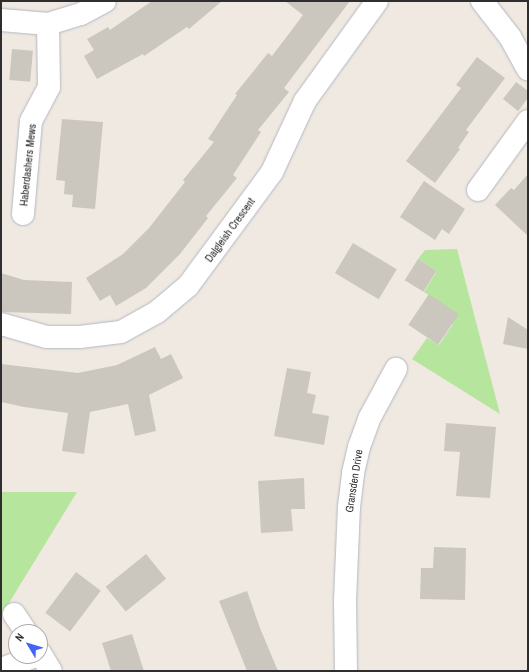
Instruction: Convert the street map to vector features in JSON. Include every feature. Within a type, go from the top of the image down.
[{"type":"street","points":[[1,20],[48,24],[81,14],[105,1]]},
{"type":"street","name":"Dalgleish Crescent","points":[[1,324],[47,336],[80,337],[121,332],[157,312],[188,286],[272,172],[305,101],[377,1]]},
{"type":"street","points":[[482,1],[510,37],[528,69]]},
{"type":"street","name":"Haberdashers Mews","points":[[23,214],[31,121],[49,87],[48,24]]},
{"type":"street","points":[[478,190],[528,120]]},
{"type":"street","name":"Gransden Drive","points":[[346,671],[345,601],[348,507],[359,447],[375,406],[396,369]]},
{"type":"street","points":[[14,614],[21,624]]},
{"type":"street","points":[[4,668],[17,664]]},
{"type":"green space","points":[[457,249],[500,414],[412,359],[427,338],[439,345],[453,324],[443,317],[449,308],[424,292],[437,271],[418,259],[425,250]]},
{"type":"green space","points":[[1,492],[77,492],[1,616]]},
{"type":"building","points":[[152,1],[222,1],[189,29],[187,27],[144,56],[143,54],[97,79],[84,56],[94,50],[87,39],[108,27],[110,30]]},
{"type":"building","points":[[285,1],[350,1],[284,88],[289,92],[258,130],[261,132],[233,175],[237,178],[206,216],[208,218],[180,254],[146,288],[116,306],[110,295],[100,301],[86,278],[123,254],[149,228],[185,182],[183,180],[214,142],[208,139],[237,95],[235,94],[268,53],[272,56],[303,15]]},
{"type":"building","points":[[12,49],[33,51],[30,82],[9,80]]},
{"type":"building","points":[[477,57],[505,78],[466,130],[469,132],[458,148],[460,149],[435,183],[406,161],[461,88],[456,85]]},
{"type":"building","points":[[516,82],[528,91],[528,98],[518,111],[503,99]]},
{"type":"building","points":[[62,119],[103,122],[95,209],[72,207],[73,195],[64,194],[65,181],[56,180]]},
{"type":"building","points":[[528,174],[528,236],[495,205],[511,188],[514,190]]},
{"type":"building","points":[[424,181],[465,209],[449,234],[442,229],[435,240],[400,217]]},
{"type":"building","points":[[353,243],[397,269],[379,299],[335,273]]},
{"type":"building","points":[[418,259],[437,271],[423,292],[405,280]]},
{"type":"building","points":[[1,273],[24,280],[72,282],[71,314],[1,312]]},
{"type":"building","points":[[429,294],[459,314],[438,345],[408,325]]},
{"type":"building","points":[[508,317],[528,330],[528,349],[503,344]]},
{"type":"building","points":[[155,347],[161,359],[171,354],[183,378],[149,395],[156,431],[135,436],[128,404],[90,412],[84,454],[62,451],[68,413],[24,407],[1,402],[1,364],[78,373],[117,365]]},
{"type":"building","points":[[287,368],[311,372],[307,393],[316,395],[312,413],[329,416],[324,445],[274,436]]},
{"type":"building","points":[[446,423],[496,427],[490,498],[456,496],[460,452],[444,451]]},
{"type":"building","points":[[304,478],[305,509],[291,509],[293,531],[261,533],[258,481]]},
{"type":"building","points":[[434,547],[466,548],[465,600],[420,599],[421,568],[433,568]]},
{"type":"building","points":[[146,554],[166,579],[126,612],[106,587]]},
{"type":"building","points":[[76,572],[101,591],[70,631],[45,613]]},
{"type":"building","points":[[247,591],[260,628],[278,671],[247,671],[219,601]]},
{"type":"building","points":[[132,634],[144,671],[111,671],[102,643]]}]
